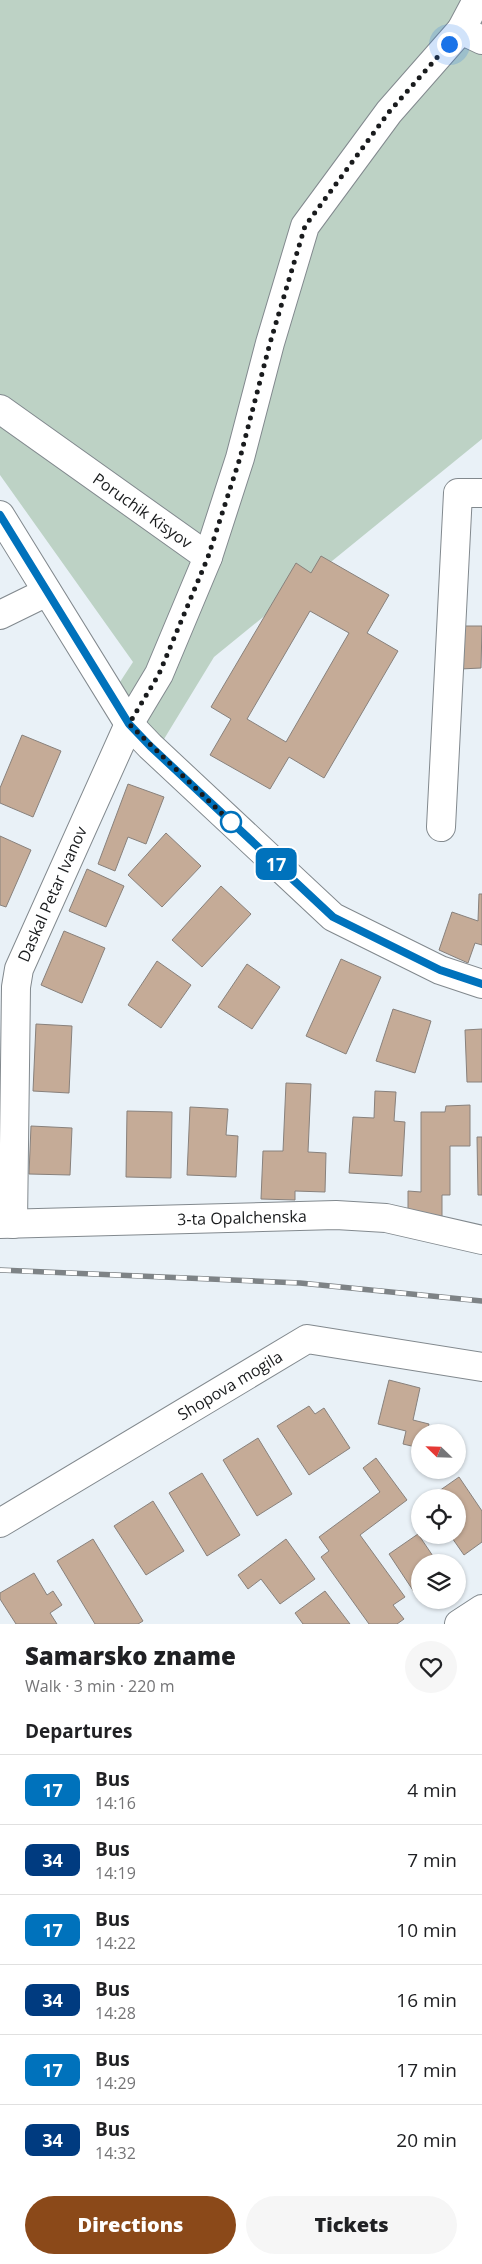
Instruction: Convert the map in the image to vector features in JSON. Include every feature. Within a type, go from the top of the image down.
[{"type":"street","points":[[208,557],[240,458],[270,343],[305,226],[389,112],[472,35],[477,0]]},
{"type":"street","name":"Poruchik Kisyov","points":[[0,409],[208,557],[159,674],[129,724]]},
{"type":"street","points":[[441,827],[470,493]]},
{"type":"street","points":[[0,515],[129,724],[150,746],[333,917],[440,970],[482,984]]},
{"type":"street","points":[[0,615],[47,592]]},
{"type":"street","name":"Daskal Petar Ivanov","points":[[6,1224],[16,987],[19,968],[129,724]]},
{"type":"street","name":"3-ta Opalchenska","points":[[6,1224],[336,1214],[386,1218],[482,1240]]},
{"type":"street","name":"Shopova mogila","points":[[0,1523],[307,1339],[482,1367]]},
{"type":"street","points":[[459,1624],[482,1609]]},
{"type":"green space","points":[[0,0],[482,0],[482,439],[214,657],[161,744],[118,685],[133,662],[0,475]]},
{"type":"building","points":[[321,556],[389,595],[367,633],[398,651],[324,778],[289,757],[270,789],[210,755],[231,719],[211,707],[296,563],[311,573]],"holes":[[[310,611],[349,633],[286,742],[247,719]]]},
{"type":"building","points":[[459,626],[482,626],[481,668],[460,669]]},
{"type":"building","points":[[22,735],[61,751],[33,817],[0,803],[0,788]]},
{"type":"building","points":[[128,784],[164,797],[146,844],[128,837],[115,871],[98,864]]},
{"type":"building","points":[[166,833],[201,866],[162,907],[128,875]]},
{"type":"building","points":[[0,836],[31,850],[6,907],[0,905]]},
{"type":"building","points":[[87,869],[124,886],[106,927],[69,911]]},
{"type":"building","points":[[221,886],[251,914],[202,967],[172,940]]},
{"type":"building","points":[[479,894],[482,894],[482,945],[475,943],[468,963],[439,950],[452,912],[478,921]]},
{"type":"building","points":[[64,931],[105,948],[82,1003],[41,985]]},
{"type":"building","points":[[341,959],[381,977],[346,1054],[306,1036]]},
{"type":"building","points":[[157,961],[191,985],[161,1028],[128,1005]]},
{"type":"building","points":[[247,964],[280,987],[252,1029],[218,1007]]},
{"type":"building","points":[[393,1009],[431,1021],[415,1073],[376,1061]]},
{"type":"building","points":[[36,1024],[72,1026],[69,1093],[33,1091]]},
{"type":"building","points":[[482,1029],[482,1082],[467,1082],[465,1030]]},
{"type":"building","points":[[286,1083],[311,1084],[308,1152],[326,1153],[325,1192],[295,1191],[295,1200],[261,1199],[263,1151],[283,1151]]},
{"type":"building","points":[[375,1091],[396,1092],[394,1121],[405,1122],[402,1176],[349,1173],[353,1117],[374,1118]]},
{"type":"building","points":[[470,1105],[470,1146],[450,1146],[450,1195],[442,1195],[442,1217],[408,1217],[408,1191],[421,1192],[421,1112],[445,1112],[446,1106]]},
{"type":"building","points":[[190,1107],[228,1109],[226,1135],[238,1136],[236,1177],[187,1175]]},
{"type":"building","points":[[127,1111],[172,1112],[171,1178],[126,1177]]},
{"type":"building","points":[[31,1126],[72,1128],[70,1175],[29,1174]]},
{"type":"building","points":[[477,1137],[482,1137],[482,1195],[478,1195]]},
{"type":"building","points":[[389,1380],[420,1388],[413,1420],[429,1424],[411,1424],[411,1446],[403,1444],[406,1431],[378,1424]]},
{"type":"building","points":[[309,1406],[315,1414],[324,1408],[350,1448],[309,1475],[277,1426]]},
{"type":"building","points":[[258,1438],[292,1494],[257,1516],[223,1460]]},
{"type":"building","points":[[376,1458],[407,1500],[360,1535],[405,1597],[393,1605],[404,1619],[397,1624],[369,1624],[321,1557],[329,1551],[319,1537],[380,1492],[363,1468]]},
{"type":"building","points":[[202,1473],[240,1535],[207,1556],[169,1493]]},
{"type":"building","points":[[456,1479],[460,1479],[482,1511],[482,1542],[465,1554],[463,1554],[456,1544],[466,1544],[466,1489],[442,1489]]},
{"type":"building","points":[[153,1501],[184,1551],[146,1575],[114,1526]]},
{"type":"building","points":[[93,1539],[143,1621],[138,1624],[95,1624],[57,1561]]},
{"type":"building","points":[[286,1539],[315,1579],[280,1604],[261,1579],[248,1589],[238,1575]]},
{"type":"building","points":[[411,1539],[411,1544],[425,1544],[432,1554],[411,1554],[411,1587],[389,1554]]},
{"type":"building","points":[[34,1573],[47,1595],[53,1591],[62,1605],[50,1613],[57,1624],[16,1624],[0,1599],[0,1593]]},
{"type":"building","points":[[325,1591],[350,1624],[303,1624],[295,1613]]},
{"type":"railway","points":[[0,1270],[300,1283],[482,1301]]},
{"type":"bus line","name":"17","points":[[0,515],[129,724],[150,746],[333,917],[375,940],[440,970],[482,984]]},
{"type":"route","points":[[231,822],[236,827],[129,724],[159,674],[208,557],[240,458],[270,343],[305,226],[389,112],[449,44]]}]
